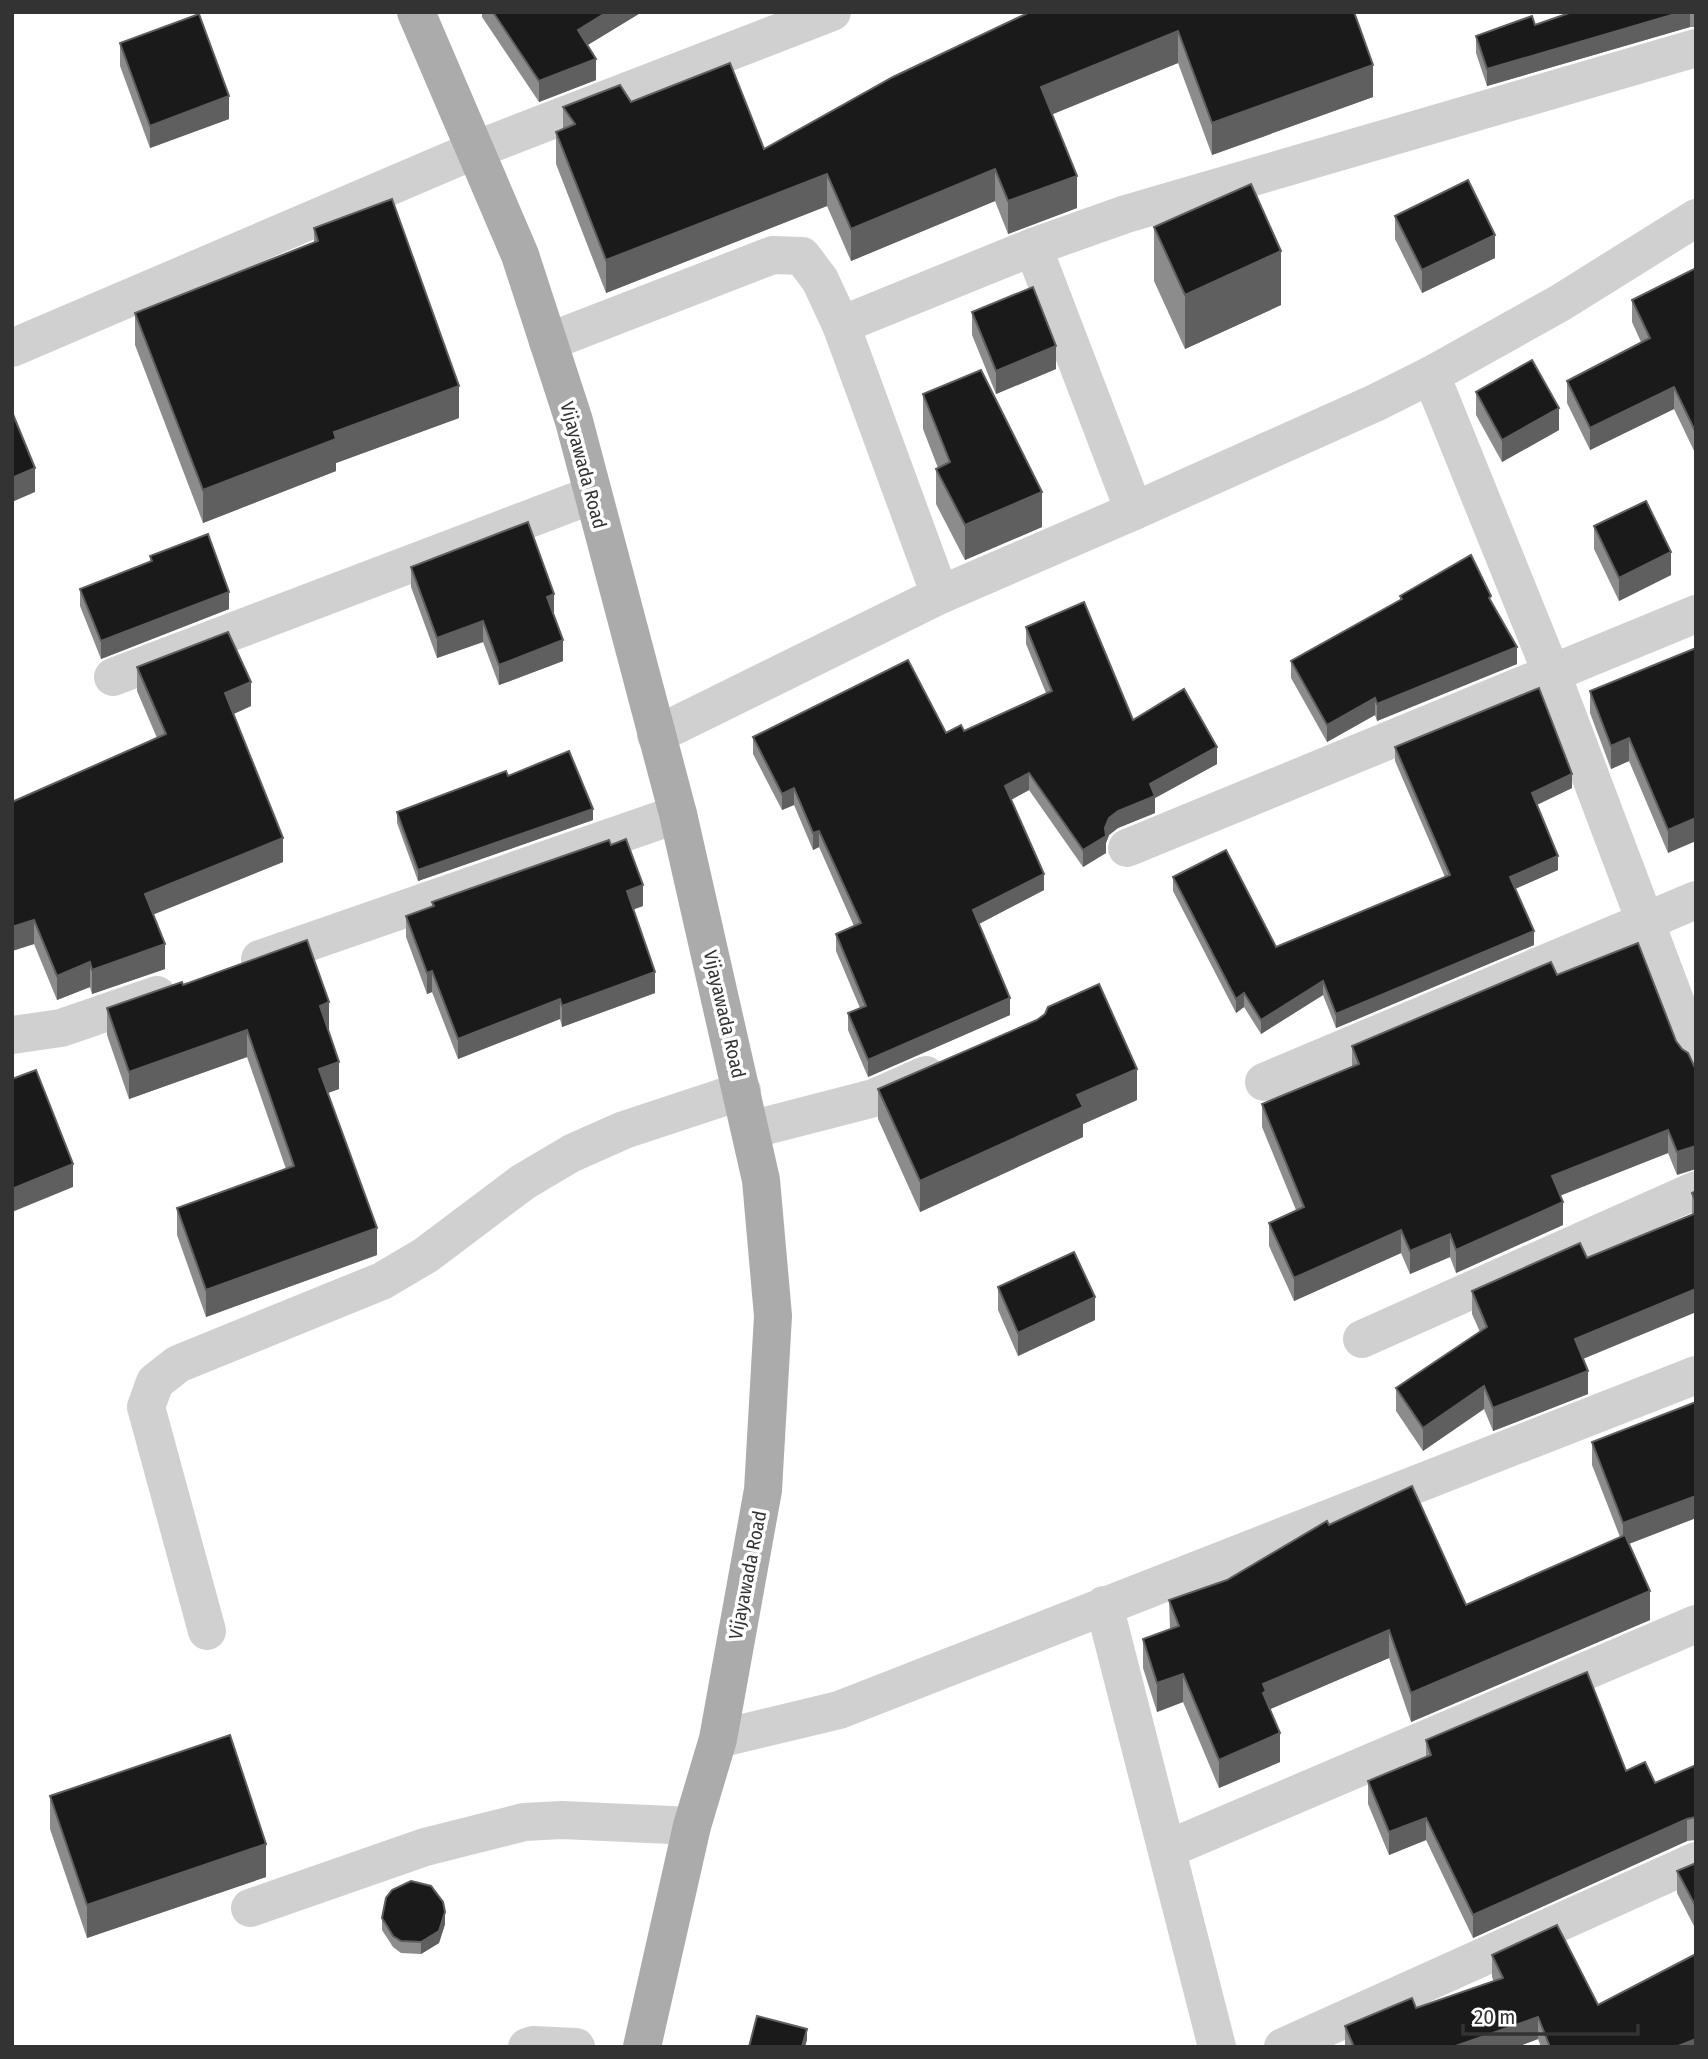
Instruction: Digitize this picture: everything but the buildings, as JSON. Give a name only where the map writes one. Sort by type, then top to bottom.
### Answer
[{"type":"main road","name":"Vijayawada Road","points":[[416,12],[520,255],[574,421],[677,814],[761,1180],[773,1316],[763,1490],[718,1739],[692,1826],[642,2047]]},
{"type":"street","points":[[12,348],[475,150],[832,12]]},
{"type":"street","points":[[841,325],[1033,247],[1126,214],[1696,48]]},
{"type":"street","points":[[656,735],[940,595],[1134,511],[1431,375],[1560,303],[1696,218]]},
{"type":"street","points":[[1033,247],[1134,511]]},
{"type":"street","points":[[548,342],[773,255],[802,256],[820,279],[841,325],[940,595]]},
{"type":"street","points":[[1431,375],[1550,672],[1696,1056]]},
{"type":"street","points":[[113,677],[592,495]]},
{"type":"street","points":[[1127,848],[1696,614]]},
{"type":"street","points":[[232,969],[677,814]]},
{"type":"street","points":[[1264,1082],[1696,900]]},
{"type":"street","points":[[12,1035],[61,1028],[192,983]]},
{"type":"street","points":[[750,1130],[874,1098],[957,1062]]},
{"type":"street","points":[[206,1630],[146,1407],[155,1381],[178,1364],[382,1282],[426,1255],[523,1182],[572,1153],[624,1130],[742,1091]]},
{"type":"street","points":[[1362,1339],[1696,1190]]},
{"type":"street","points":[[718,1739],[839,1710],[1696,1375]]},
{"type":"street","points":[[1104,1605],[1217,2047]]},
{"type":"street","points":[[1168,1849],[1696,1624]]},
{"type":"street","points":[[250,1908],[425,1847],[524,1822],[562,1820],[692,1826]]},
{"type":"street","points":[[1283,2047],[1696,1861]]},
{"type":"street","points":[[527,2047],[576,2047]]}]
